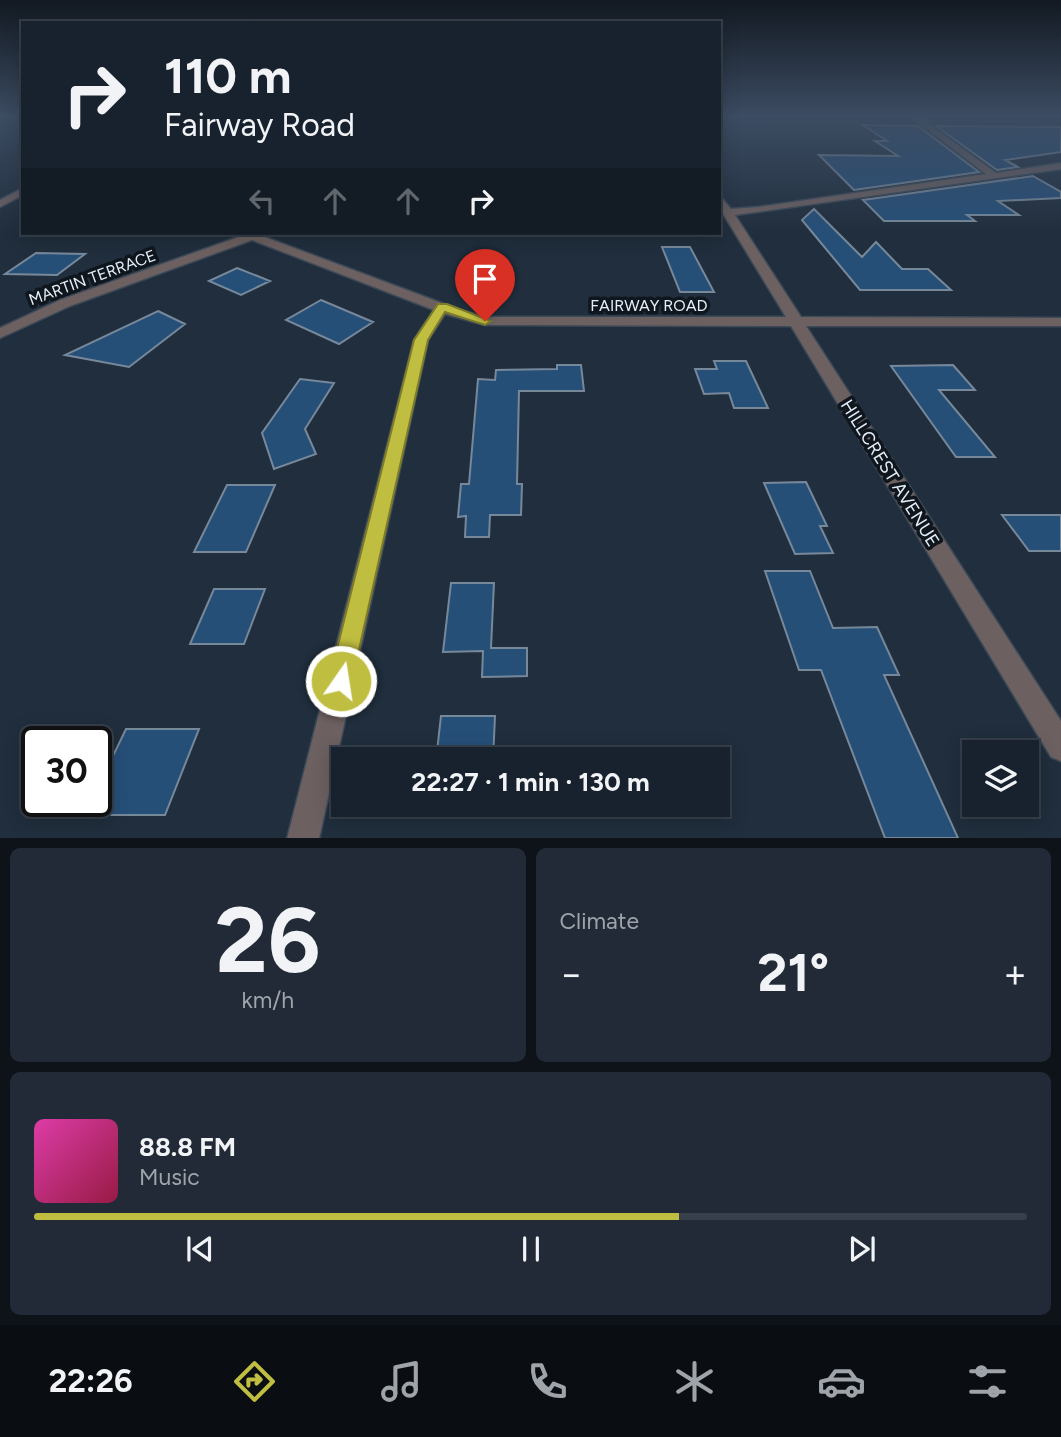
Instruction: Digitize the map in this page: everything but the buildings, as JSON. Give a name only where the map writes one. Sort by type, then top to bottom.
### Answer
[{"type":"street","points":[[966,155],[994,176]]},
{"type":"street","points":[[723,205],[758,210],[1061,166]]},
{"type":"street","points":[[0,204],[21,192]]},
{"type":"street","name":"HILLCREST AVENUE","points":[[723,205],[1061,747]]},
{"type":"street","name":"MARTIN TERRACE","points":[[0,334],[65,303],[253,235]]},
{"type":"street","name":"FAIRWAY ROAD","points":[[259,235],[471,319],[502,323],[1061,322]]},
{"type":"street","points":[[303,838],[421,340],[443,306]]},
{"type":"street","points":[[0,322],[16,325]]},
{"type":"route","points":[[341,681],[421,340],[426,328],[443,306],[471,319],[485,321]]}]
